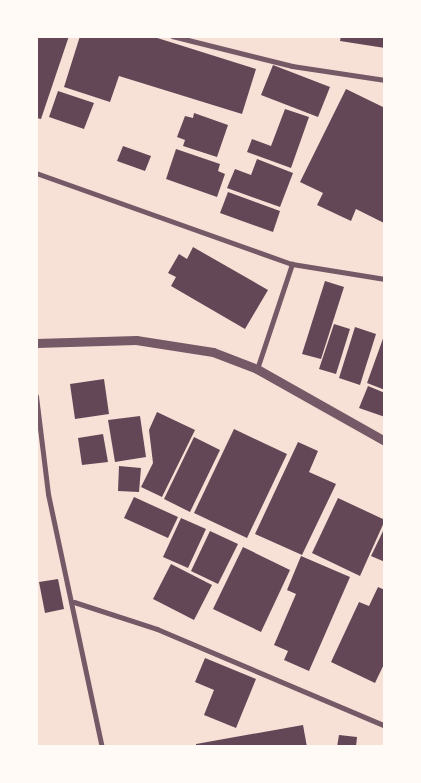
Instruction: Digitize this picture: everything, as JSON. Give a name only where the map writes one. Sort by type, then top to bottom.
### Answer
[{"type":"street","points":[[172,36],[292,66],[385,80]]},
{"type":"street","points":[[36,173],[292,264],[385,279]]},
{"type":"street","points":[[257,369],[292,264]]},
{"type":"street","points":[[36,343],[170,343],[213,352],[257,369],[385,441]]},
{"type":"street","points":[[36,396],[48,494],[74,602],[102,747]]},
{"type":"street","points":[[74,602],[156,630],[385,726]]},
{"type":"building","points":[[36,36],[69,36],[41,119],[36,118]]},
{"type":"building","points":[[80,36],[151,36],[256,69],[242,114],[119,76],[110,102],[64,87]]},
{"type":"building","points":[[341,36],[385,36],[385,48],[340,41]]},
{"type":"building","points":[[273,65],[330,87],[318,117],[261,95]]},
{"type":"building","points":[[346,89],[385,108],[384,223],[356,209],[351,221],[317,205],[323,193],[300,182]]},
{"type":"building","points":[[58,91],[94,103],[84,129],[49,117]]},
{"type":"building","points":[[285,109],[309,117],[291,168],[247,152],[252,139],[271,146]]},
{"type":"building","points":[[194,113],[228,125],[217,157],[183,146],[185,140],[177,137],[185,116],[193,118]]},
{"type":"building","points":[[123,146],[151,156],[145,171],[117,161]]},
{"type":"building","points":[[176,149],[220,164],[218,171],[225,174],[217,197],[166,179]]},
{"type":"building","points":[[257,159],[293,173],[280,207],[227,188],[235,169],[251,175]]},
{"type":"building","points":[[228,192],[280,211],[273,232],[220,213]]},
{"type":"building","points":[[193,247],[268,290],[245,329],[171,286],[176,277],[168,273],[179,254],[187,259]]},
{"type":"building","points":[[325,281],[344,287],[321,359],[302,354]]},
{"type":"building","points":[[334,324],[350,329],[336,374],[319,369]]},
{"type":"building","points":[[355,327],[376,334],[360,385],[339,378]]},
{"type":"building","points":[[385,333],[385,390],[367,383]]},
{"type":"building","points":[[104,379],[109,414],[75,419],[70,384]]},
{"type":"building","points":[[368,386],[385,393],[385,417],[359,408]]},
{"type":"building","points":[[157,412],[195,430],[162,497],[141,487],[153,463],[149,430]]},
{"type":"building","points":[[140,416],[146,457],[115,462],[108,420]]},
{"type":"building","points":[[234,429],[287,454],[247,538],[194,513]]},
{"type":"building","points":[[103,434],[108,462],[82,465],[78,438]]},
{"type":"building","points":[[194,437],[220,450],[190,512],[164,499]]},
{"type":"building","points":[[298,442],[318,451],[309,472],[336,484],[302,555],[255,534]]},
{"type":"building","points":[[119,466],[141,468],[139,492],[118,491]]},
{"type":"building","points":[[134,497],[178,517],[168,538],[124,518]]},
{"type":"building","points":[[338,498],[385,520],[360,576],[312,553]]},
{"type":"building","points":[[181,518],[206,529],[188,568],[163,557]]},
{"type":"building","points":[[385,527],[385,562],[371,556]]},
{"type":"building","points":[[210,531],[238,544],[218,584],[191,571]]},
{"type":"building","points":[[243,547],[290,570],[261,632],[213,609]]},
{"type":"building","points":[[301,556],[350,577],[309,671],[284,660],[288,651],[274,645],[296,594],[287,590]]},
{"type":"building","points":[[171,564],[212,585],[194,620],[153,599]]},
{"type":"building","points":[[58,579],[64,609],[45,613],[39,582]]},
{"type":"building","points":[[378,587],[385,590],[385,662],[375,683],[331,662],[359,602],[369,606]]},
{"type":"building","points":[[205,658],[256,679],[236,728],[204,715],[214,690],[195,682]]},
{"type":"building","points":[[303,725],[307,747],[196,747],[196,744]]},
{"type":"building","points":[[339,735],[357,737],[356,747],[337,747]]}]
